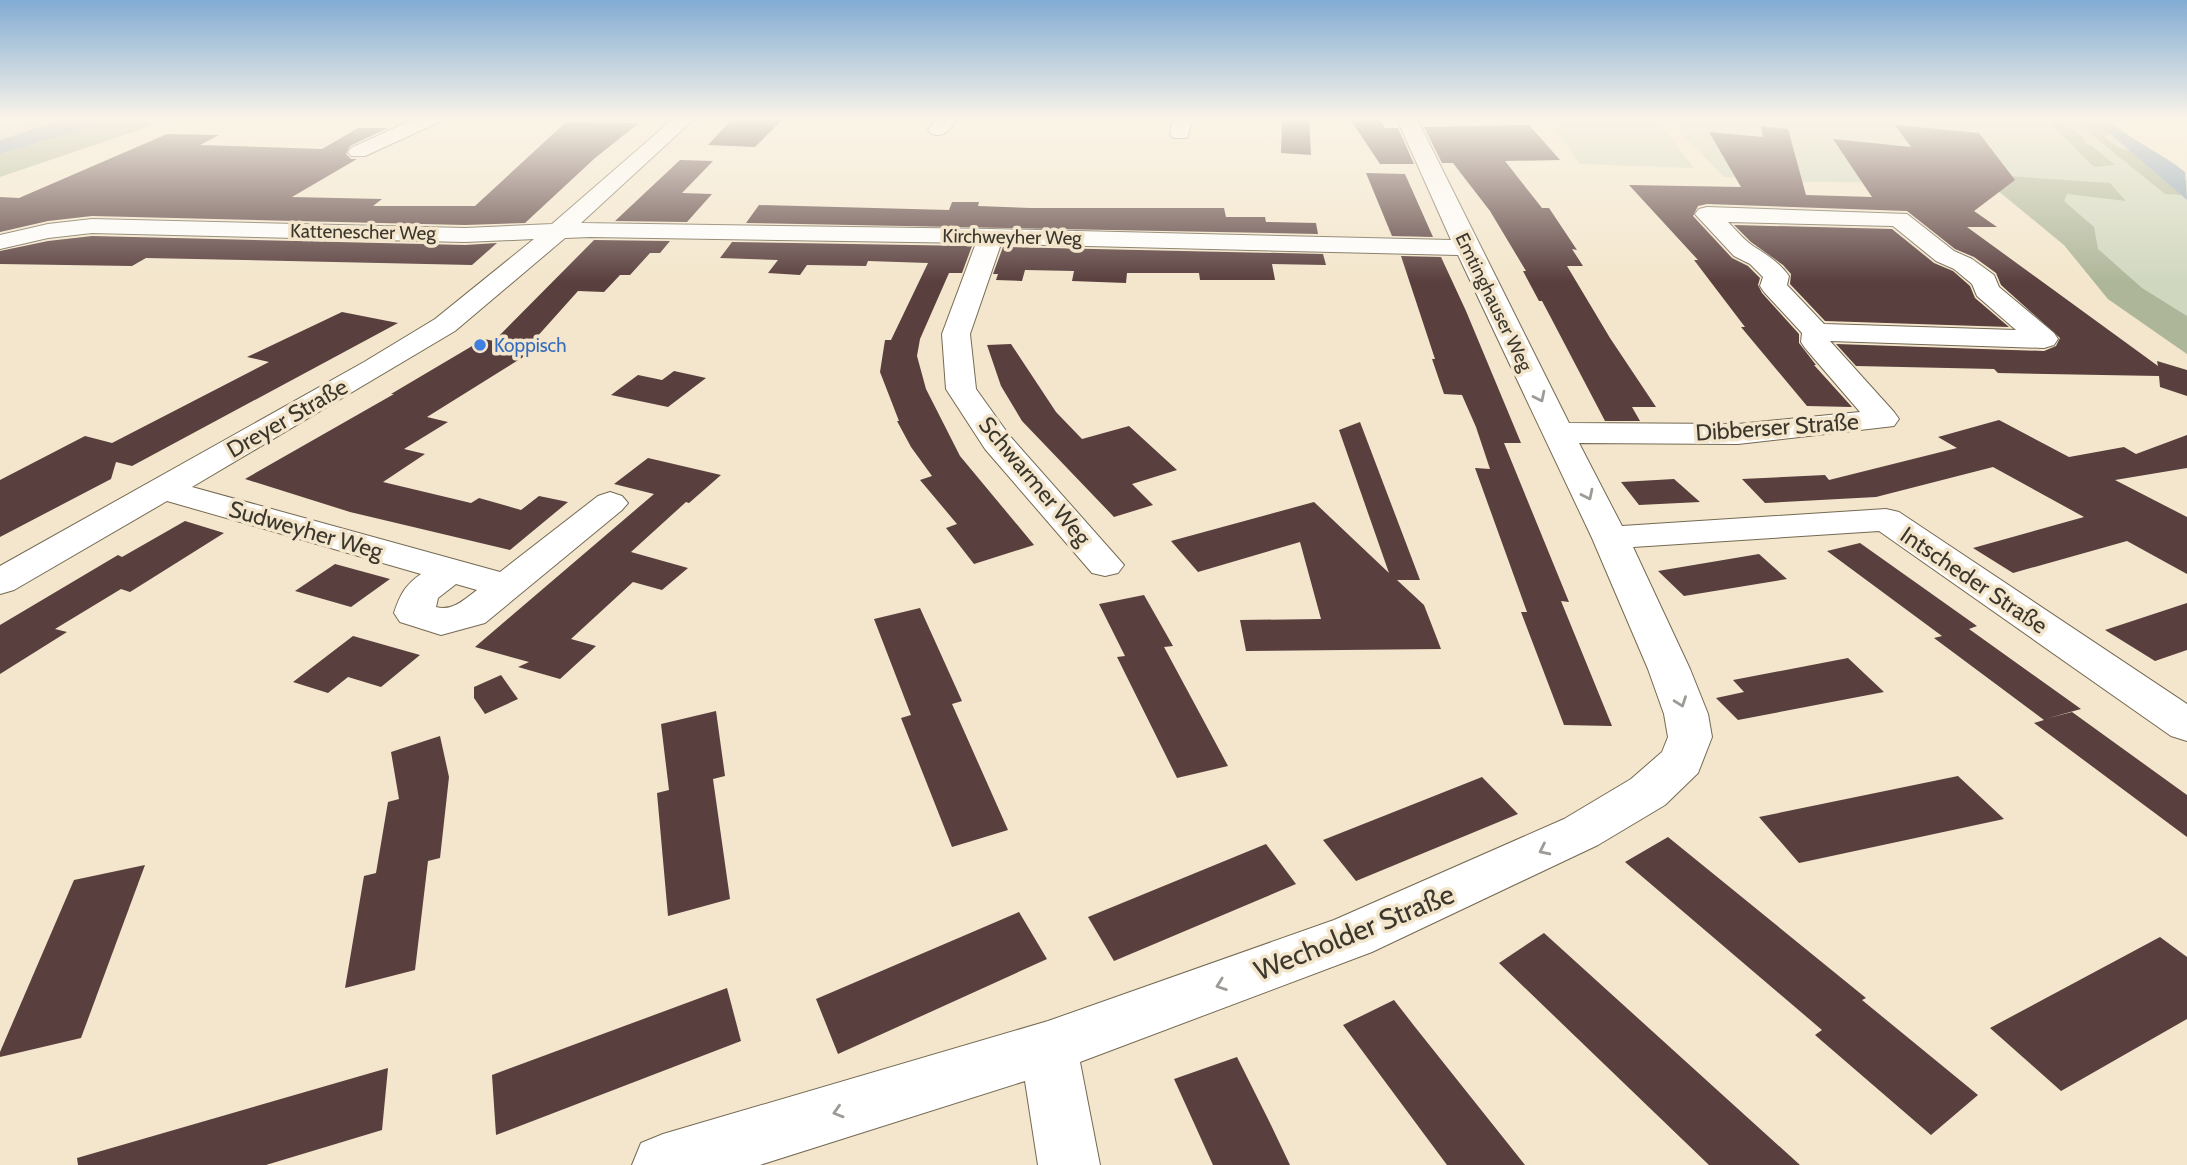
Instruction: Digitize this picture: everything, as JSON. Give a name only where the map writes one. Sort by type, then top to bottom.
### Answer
[{"type":"street","points":[[558,231],[623,173]]},
{"type":"street","name":"Emtinghauser Weg","points":[[1434,173],[1466,248],[1558,433]]},
{"type":"street","name":"Dibberser Straße","points":[[1558,433],[1738,434],[1883,419],[1815,342],[1816,332],[1773,286],[1776,276],[1759,259],[1743,251],[1707,214],[1899,219],[1945,256],[1963,264],[1985,281],[1986,290],[2044,339],[1816,332]]},
{"type":"street","name":"Kattenescher Weg","points":[[0,242],[48,231],[92,226],[465,234],[558,231]]},
{"type":"street","name":"Kirchweyher Weg","points":[[558,231],[990,236],[1466,248]]},
{"type":"street","name":"Dreyer Straße","points":[[0,582],[336,391],[441,327],[517,268],[558,231]]},
{"type":"street","name":"Schwarmer Weg","points":[[990,236],[956,334],[961,389],[997,442],[1105,565]]},
{"type":"street","name":"Wecholder Straße","points":[[663,1165],[1048,1048],[1353,936],[1515,864],[1621,811],[1648,792],[1682,761],[1690,737],[1686,714],[1669,669],[1610,538],[1558,433]]},
{"type":"street","name":"Sudweyher Weg","points":[[162,489],[507,586]]},
{"type":"street","points":[[450,570],[420,593],[414,613],[441,622],[471,614],[610,502]]},
{"type":"street","name":"Intscheder Straße","points":[[1610,538],[1886,520],[2187,725]]},
{"type":"street","points":[[1048,1048],[1069,1165]]},
{"type":"green space","points":[[1720,173],[2184,173],[2187,181],[2187,354],[2108,299],[2064,245],[1989,184],[1759,181],[1756,178],[1724,177]]},
{"type":"green space","points":[[1964,173],[2110,183],[2126,201],[2067,194],[2064,201],[2094,227],[2098,249],[2142,288],[2187,316],[2187,354],[2108,299],[2064,245],[1990,184]]},
{"type":"green space","points":[[2139,173],[2157,173],[2182,195],[2165,194]]},
{"type":"water","points":[[2156,173],[2185,173],[2187,200]]},
{"type":"building","points":[[76,173],[332,173],[292,197],[382,199],[373,206],[475,206],[510,173],[578,173],[525,223],[465,225],[92,216],[48,221],[0,232],[0,197],[19,198]]},
{"type":"building","points":[[666,173],[701,173],[682,193],[712,194],[687,222],[615,221]]},
{"type":"building","points":[[1366,173],[1405,174],[1433,237],[1392,236]]},
{"type":"building","points":[[1461,173],[1515,173],[1542,208],[1549,208],[1577,250],[1572,249],[1583,266],[1567,266],[1656,407],[1632,407],[1640,421],[1605,421],[1542,301],[1539,301],[1523,271],[1526,271],[1490,211]]},
{"type":"building","points":[[1733,173],[1800,173],[1806,195],[1872,197],[1856,173],[2010,173],[2015,180],[1974,211],[1997,227],[1967,227],[2158,366],[2157,361],[2187,370],[2187,396],[2160,387],[2159,376],[1998,373],[1994,369],[1856,366],[1836,344],[2044,351],[2056,346],[2060,338],[2001,285],[1996,273],[1974,257],[1955,249],[1907,211],[1707,204],[1698,206],[1693,216],[1732,258],[1748,266],[1760,278],[1758,285],[1762,293],[1799,334],[1799,343],[1814,365],[1852,407],[1807,406],[1741,327],[1745,327],[1694,260],[1698,260],[1629,185],[1741,187]]},
{"type":"building","points":[[952,202],[1032,208],[1224,208],[1226,217],[1265,217],[1266,222],[1316,223],[1318,234],[746,223],[759,205],[949,210]]},
{"type":"building","points":[[1734,225],[1892,229],[1934,263],[1953,271],[1970,286],[1975,298],[2009,327],[1825,321],[1790,284],[1791,274],[1783,265],[1751,242]]},
{"type":"building","points":[[92,236],[465,245],[497,243],[472,265],[146,258],[132,266],[0,264],[0,251],[48,241]]},
{"type":"building","points":[[594,240],[670,241],[660,253],[650,253],[630,275],[620,275],[604,292],[578,291],[535,339],[547,342],[427,417],[448,422],[404,449],[425,454],[383,482],[471,503],[479,498],[521,510],[539,496],[568,502],[510,550],[350,512],[245,479],[484,339],[494,341]]},
{"type":"building","points":[[732,242],[972,246],[962,273],[949,273],[920,339],[917,356],[926,389],[960,456],[1034,545],[974,564],[946,528],[957,524],[920,480],[932,476],[911,447],[897,421],[880,372],[885,340],[891,340],[928,263],[868,261],[866,266],[807,265],[800,275],[768,273],[778,260],[720,258]]},
{"type":"building","points":[[1003,247],[1323,254],[1326,265],[1272,264],[1275,280],[1200,280],[1199,273],[1127,273],[1126,283],[1072,281],[1074,271],[1025,270],[1022,281],[996,280],[998,274],[993,274]]},
{"type":"building","points":[[1401,256],[1441,257],[1466,311],[1521,443],[1504,443],[1569,602],[1561,601],[1612,726],[1564,725],[1521,612],[1527,612],[1475,468],[1490,469],[1476,427],[1462,395],[1444,394]]},
{"type":"building","points":[[342,312],[398,323],[132,466],[116,462],[111,479],[0,537],[0,480],[85,436],[112,443],[269,362],[247,357]]},
{"type":"building","points":[[1011,344],[1056,412],[1082,439],[1129,426],[1177,470],[1132,484],[1153,505],[1114,517],[1022,421],[1001,386],[987,345]]},
{"type":"building","points":[[674,371],[706,378],[668,407],[611,395],[638,375],[662,380]]},
{"type":"building","points":[[1999,420],[2069,457],[2124,447],[2136,454],[2187,435],[2187,468],[2115,480],[2187,517],[2187,574],[2127,541],[2013,573],[1973,548],[2084,517],[1993,467],[1876,497],[1765,503],[1742,479],[1825,475],[1829,480],[1957,448],[1938,437]]},
{"type":"building","points":[[1360,422],[1420,580],[1397,580],[1424,605],[1441,649],[1246,651],[1240,620],[1321,619],[1300,542],[1198,572],[1171,541],[1314,502],[1389,573],[1339,430]]},
{"type":"building","points":[[648,458],[721,475],[689,503],[686,502],[631,552],[688,568],[662,590],[633,582],[571,639],[596,646],[560,679],[518,667],[529,662],[475,647],[654,494],[614,484]]},
{"type":"building","points":[[1674,479],[1700,502],[1639,505],[1621,482]]},
{"type":"building","points":[[185,521],[224,533],[130,592],[121,589],[55,629],[67,632],[0,674],[0,625],[118,555],[122,557]]},
{"type":"building","points":[[1860,543],[1977,626],[1969,629],[2081,709],[2045,719],[2072,712],[2187,795],[2187,837],[2034,723],[2044,720],[1934,638],[1942,636],[1827,551]]},
{"type":"building","points":[[1759,554],[1787,579],[1684,596],[1658,571]]},
{"type":"building","points":[[335,564],[390,579],[351,607],[295,591]]},
{"type":"building","points":[[1144,595],[1173,646],[1164,647],[1228,766],[1177,778],[1117,657],[1125,656],[1099,604]]},
{"type":"building","points":[[2187,603],[2187,650],[2155,661],[2105,630]]},
{"type":"building","points":[[920,608],[962,701],[952,704],[1008,830],[952,847],[901,718],[911,715],[874,619]]},
{"type":"building","points":[[353,636],[420,655],[381,687],[348,677],[328,693],[293,682]]},
{"type":"building","points":[[1848,658],[1884,692],[1738,720],[1716,698],[1744,692],[1733,680]]},
{"type":"building","points":[[501,675],[518,699],[485,714],[474,698],[474,687]]},
{"type":"building","points":[[716,711],[725,776],[713,779],[730,899],[668,916],[657,793],[669,790],[661,724]]},
{"type":"building","points":[[440,736],[449,777],[440,858],[428,861],[415,970],[345,988],[364,876],[376,873],[388,802],[399,799],[391,752]]},
{"type":"building","points":[[1958,776],[2004,819],[1799,863],[1759,817]]},
{"type":"building","points":[[1482,777],[1518,814],[1356,881],[1323,840]]},
{"type":"building","points":[[1668,837],[1866,998],[1862,1000],[1978,1095],[1931,1135],[1815,1035],[1822,1030],[1625,862]]},
{"type":"building","points":[[1266,844],[1296,884],[1114,961],[1088,917]]},
{"type":"building","points":[[145,865],[81,1038],[0,1057],[74,880]]},
{"type":"building","points":[[1019,912],[1047,959],[838,1054],[816,999]]},
{"type":"building","points":[[1544,933],[1800,1165],[1709,1165],[1499,963]]},
{"type":"building","points":[[2160,937],[2187,957],[2187,1019],[2061,1091],[1990,1028]]},
{"type":"building","points":[[727,988],[741,1041],[496,1135],[492,1075]]},
{"type":"building","points":[[1394,1000],[1525,1165],[1447,1165],[1343,1025]]},
{"type":"building","points":[[1237,1057],[1290,1165],[1213,1165],[1174,1079]]},
{"type":"building","points":[[388,1068],[382,1130],[266,1165],[78,1165],[77,1158]]},
{"type":"place","name":"Koppisch","points":[[480,345]]}]
